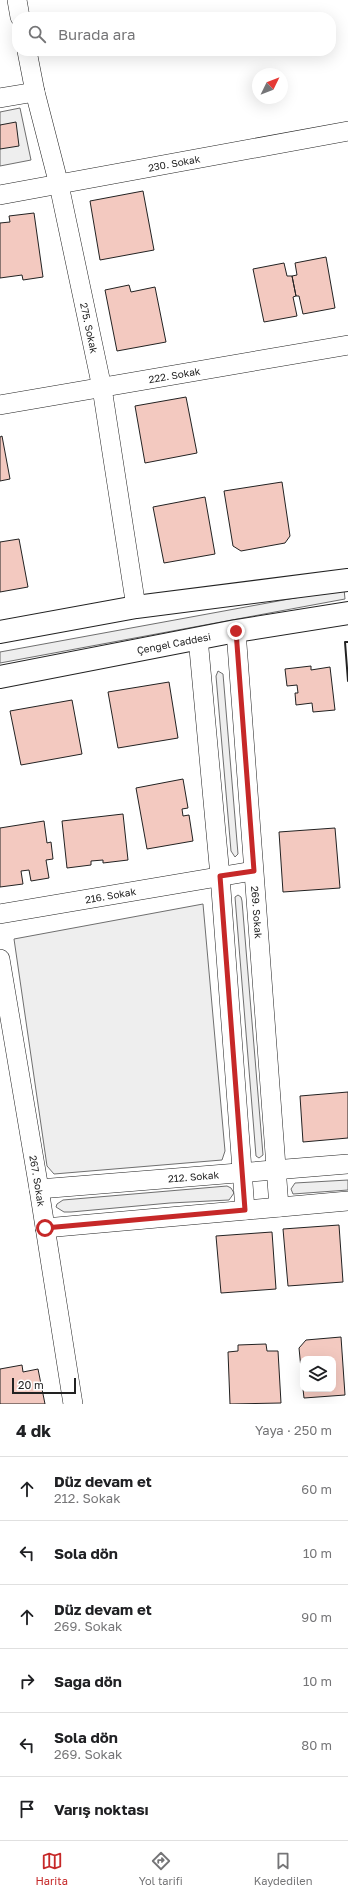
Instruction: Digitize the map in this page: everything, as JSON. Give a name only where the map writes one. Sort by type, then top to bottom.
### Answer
[{"type":"main road","points":[[0,632],[136,607],[348,580]]},
{"type":"main road","name":"Çengel Caddesi","points":[[0,677],[236,631],[348,613]]},
{"type":"street","points":[[17,0],[19,12]]},
{"type":"street","name":"275. Sokak","points":[[28,56],[59,185],[102,388],[136,607]]},
{"type":"street","points":[[0,98],[36,92]]},
{"type":"street","name":"230. Sokak","points":[[0,195],[348,131]]},
{"type":"street","name":"222. Sokak","points":[[0,405],[348,345]]},
{"type":"street","name":"269. Sokak","points":[[236,631],[280,1207]]},
{"type":"street","points":[[198,638],[220,876],[245,1210]]},
{"type":"street","name":"216. Sokak","points":[[0,914],[254,871]]},
{"type":"street","name":"267. Sokak","points":[[0,959],[40,1189],[73,1404]]},
{"type":"street","name":"212. Sokak","points":[[40,1189],[348,1164]]},
{"type":"street","points":[[45,1228],[348,1201]]},
{"type":"shaded area","points":[[20,108],[31,160],[0,166],[0,112]]},
{"type":"shaded area","points":[[344,589],[345,599],[0,663],[0,652]]},
{"type":"shaded area","points":[[218,671],[223,674],[238,854],[235,857],[231,851],[216,676]]},
{"type":"shaded area","points":[[238,895],[241,897],[242,901],[263,1155],[259,1158],[256,1156],[235,897]]},
{"type":"shaded area","points":[[203,904],[225,1151],[222,1160],[54,1174],[47,1166],[14,939]]},
{"type":"shaded area","points":[[348,1180],[348,1190],[293,1194],[291,1189],[295,1183]]},
{"type":"shaded area","points":[[227,1186],[231,1188],[234,1193],[229,1200],[170,1203],[71,1212],[64,1212],[56,1207],[57,1204],[63,1200]]},
{"type":"building","points":[[16,122],[19,146],[0,149],[0,125]]},
{"type":"building","points":[[143,191],[154,250],[100,260],[90,201]]},
{"type":"building","points":[[34,213],[43,277],[23,280],[22,275],[0,278],[0,223],[10,222],[9,216]]},
{"type":"building","points":[[326,257],[335,308],[303,314],[299,296],[296,296],[292,276],[297,275],[295,263]]},
{"type":"building","points":[[284,263],[287,276],[292,276],[296,296],[293,297],[297,316],[264,322],[253,269]]},
{"type":"building","points":[[129,285],[131,292],[155,287],[166,342],[117,351],[105,290]]},
{"type":"building","points":[[186,397],[197,453],[145,463],[135,406]]},
{"type":"building","points":[[2,436],[10,479],[0,481],[0,437]]},
{"type":"building","points":[[282,482],[290,536],[285,543],[241,551],[233,546],[224,491]]},
{"type":"building","points":[[205,497],[215,554],[164,563],[153,507]]},
{"type":"building","points":[[19,539],[28,587],[0,592],[0,542]]},
{"type":"building","points":[[311,666],[311,670],[330,667],[335,710],[313,712],[312,703],[296,705],[295,693],[298,693],[297,685],[287,686],[285,669]]},
{"type":"building","points":[[169,682],[178,738],[118,748],[108,692]]},
{"type":"building","points":[[72,700],[82,754],[21,765],[10,711]]},
{"type":"building","points":[[183,779],[188,808],[182,809],[183,816],[189,815],[193,841],[147,849],[136,788]]},
{"type":"building","points":[[123,814],[128,860],[103,863],[103,860],[91,861],[91,865],[67,868],[62,821]]},
{"type":"building","points":[[44,821],[47,843],[51,842],[53,859],[46,860],[49,878],[31,881],[29,870],[21,871],[23,884],[0,887],[0,828]]},
{"type":"building","points":[[335,828],[340,888],[283,892],[279,832]]},
{"type":"building","points":[[348,1092],[348,1138],[303,1142],[300,1096]]},
{"type":"building","points":[[339,1225],[343,1282],[288,1286],[283,1229]]},
{"type":"building","points":[[272,1232],[276,1289],[221,1293],[216,1236]]},
{"type":"building","points":[[341,1337],[345,1395],[304,1398],[303,1392],[336,1392],[336,1356],[300,1356],[300,1358],[299,1348],[306,1340]]},
{"type":"building","points":[[266,1344],[267,1351],[278,1351],[281,1403],[230,1404],[228,1352],[238,1351],[238,1345]]},
{"type":"building","points":[[22,1365],[23,1372],[38,1369],[45,1404],[0,1404],[0,1369]]},
{"type":"wall","points":[[348,642],[345,642],[348,681]]},
{"type":"route","points":[[45,1228],[245,1210],[220,876],[254,871],[236,631]]}]
